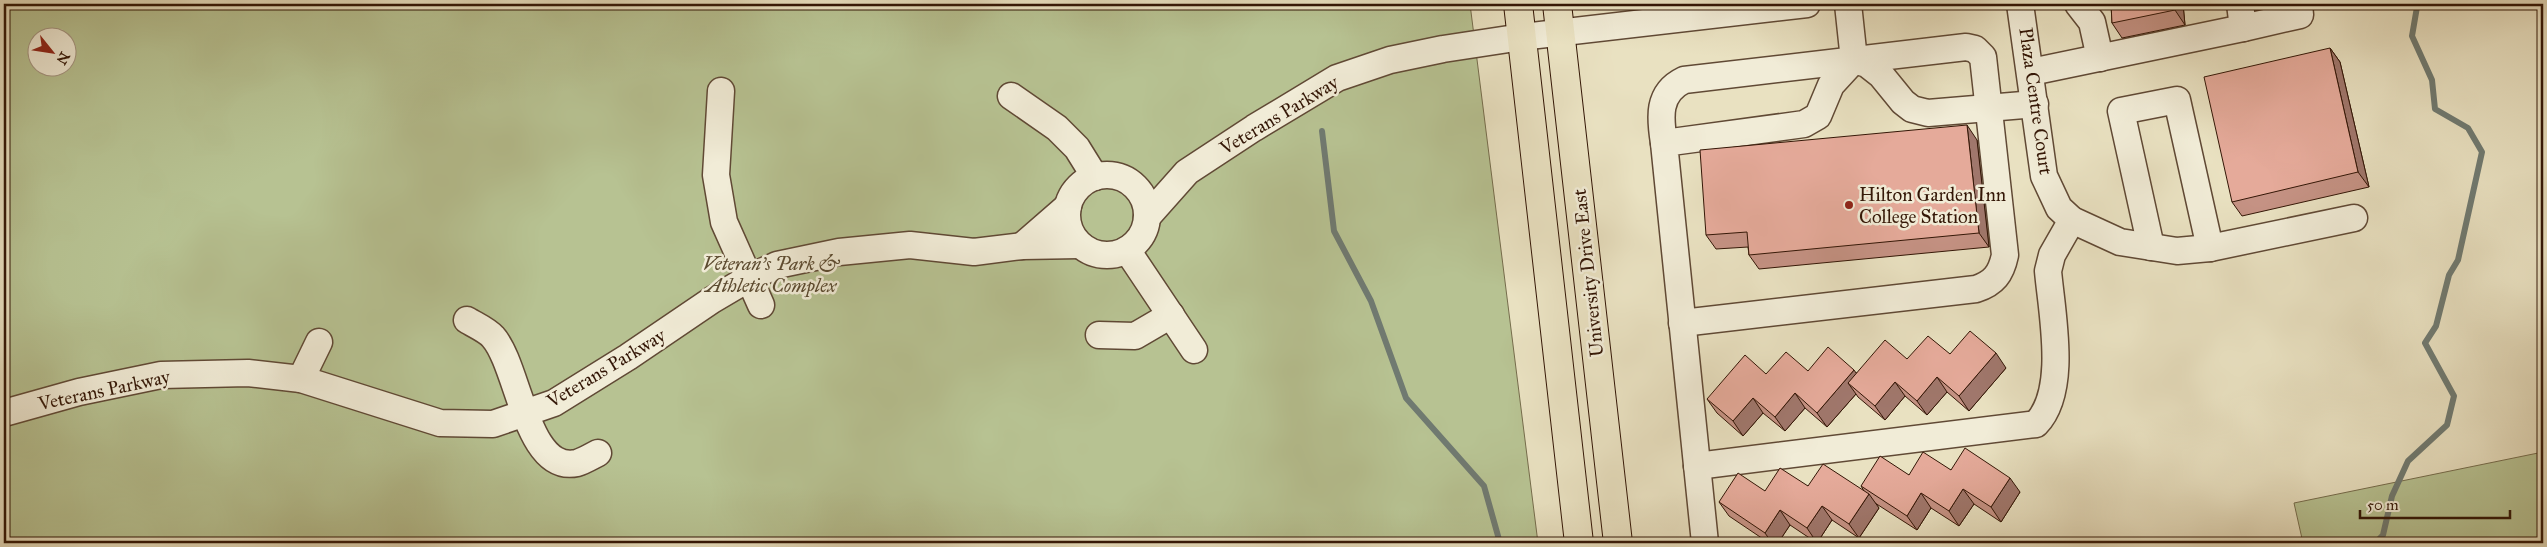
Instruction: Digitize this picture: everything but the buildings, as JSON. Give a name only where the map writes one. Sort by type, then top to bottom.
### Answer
[{"type":"main road","name":"University Drive East","points":[[1518,4],[1579,543]]},
{"type":"main road","name":"University Drive East","points":[[1557,4],[1618,543]]},
{"type":"street","points":[[1560,32],[1807,4]]},
{"type":"street","points":[[1664,143],[1804,124],[1818,116],[1831,85],[1854,60],[1848,4]]},
{"type":"street","name":"Plaza Centre Court","points":[[2020,4],[2044,176],[2058,208],[2072,220]]},
{"type":"street","points":[[2031,72],[2100,58],[2241,16],[2300,15],[2299,4]]},
{"type":"street","points":[[2089,10],[2100,58]]},
{"type":"street","name":"Veterans Parkway","points":[[1147,217],[1187,172],[1254,128],[1337,78],[1390,60],[1443,49],[1560,32]]},
{"type":"street","points":[[1682,323],[1976,289],[1988,285],[1998,276],[2005,255],[1982,57],[1976,49],[1966,47],[1684,80],[1673,85],[1662,107],[1660,120],[1664,143],[1682,323],[1705,543]]},
{"type":"street","points":[[1854,60],[1866,64],[1881,75],[1903,102],[1912,109],[1928,113],[2035,104]]},
{"type":"street","points":[[721,91],[716,175],[724,222],[751,277],[761,305]]},
{"type":"street","points":[[1011,96],[1056,128],[1077,148],[1095,177]]},
{"type":"street","points":[[2151,247],[2121,112],[2177,100],[2210,248]]},
{"type":"street","name":"Veterans Parkway","points":[[1131,183],[1187,172]]},
{"type":"street","points":[[1022,246],[1068,206],[1078,188],[1095,177],[1107,175],[1120,177],[1131,183],[1143,198],[1147,217],[1144,230],[1138,241],[1127,250],[1115,255],[1102,256],[1090,252],[1079,245],[1069,227],[1068,206]]},
{"type":"street","points":[[1697,466],[2036,424],[2045,414],[2052,397],[2056,374],[2048,271],[2052,255],[2072,220],[2120,242],[2177,251],[2210,248],[2354,218]]},
{"type":"street","name":"Veterans Parkway","points":[[4,413],[79,392],[161,375],[248,373],[301,379],[440,423],[493,424],[554,403],[751,277],[778,265],[839,252],[910,245],[974,252],[1022,246],[1079,245]]},
{"type":"street","points":[[1127,250],[1194,350]]},
{"type":"street","points":[[1100,335],[1135,336],[1171,315]]},
{"type":"street","points":[[467,320],[493,337],[510,367],[524,414],[544,452],[559,462],[577,463],[598,453]]},
{"type":"street","points":[[301,379],[319,342]]},
{"type":"green space","name":"Veteran's Park & Athletic Complex","points":[[4,4],[1470,4],[1538,543],[4,543]]},
{"type":"green space","points":[[2543,452],[2543,543],[2303,543],[2294,503]]},
{"type":"waterway","points":[[2375,543],[2383,535],[2392,496],[2408,461],[2447,425],[2454,396],[2425,343],[2436,326],[2449,275],[2458,260],[2482,152],[2468,128],[2435,109],[2432,80],[2412,36],[2417,7],[2420,4]]},
{"type":"waterway","points":[[1322,131],[1334,231],[1371,301],[1406,398],[1484,486],[1500,543]]},
{"type":"place","name":"Hilton Garden Inn College Station","points":[[1849,205]]}]
